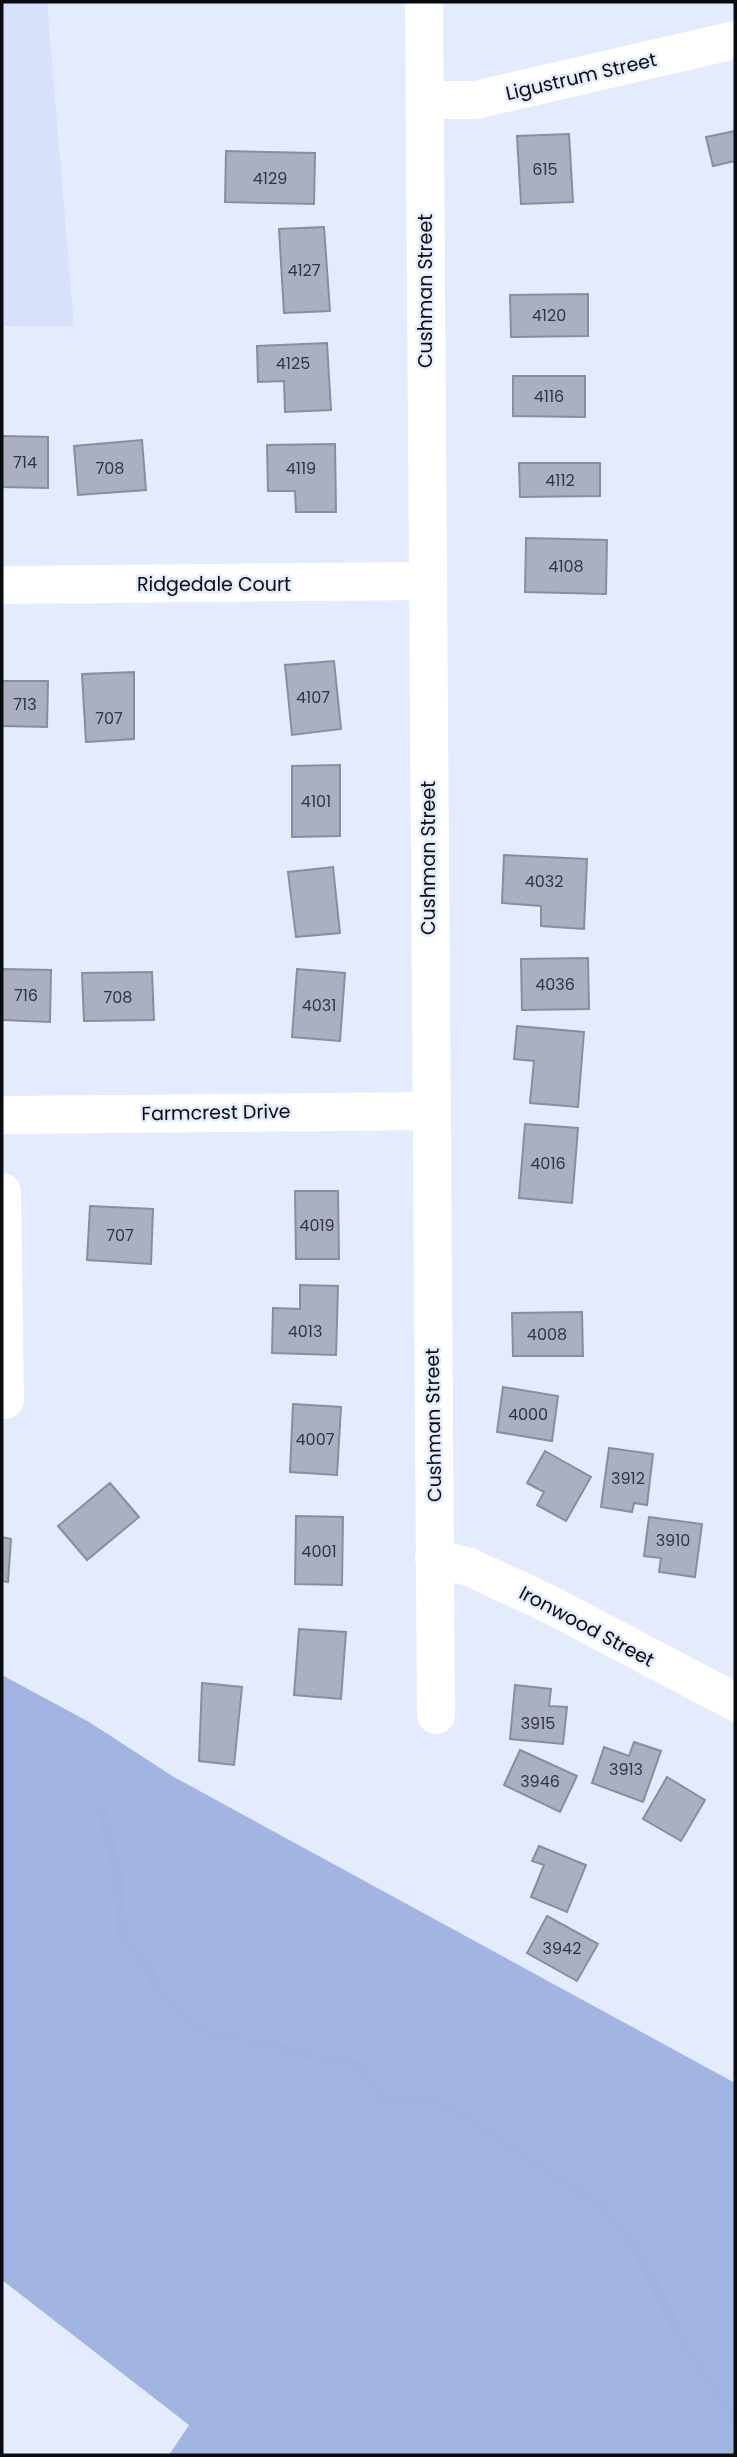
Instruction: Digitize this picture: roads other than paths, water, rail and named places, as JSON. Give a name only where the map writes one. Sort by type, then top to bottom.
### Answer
[{"type":"street","name":"Cushman Street","points":[[424,2],[436,1714]]},
{"type":"street","name":"Ligustrum Street","points":[[425,100],[475,100],[735,40]]},
{"type":"street","name":"Ridgedale Court","points":[[2,585],[426,580]]},
{"type":"street","name":"Farmcrest Drive","points":[[2,1115],[430,1111]]},
{"type":"street","points":[[2,1192],[5,1400]]},
{"type":"street","name":"Ironwood Street","points":[[434,1558],[469,1567],[545,1602],[735,1702]]},
{"type":"waterway","points":[[102,1810],[118,1877],[122,1935],[149,1970],[169,2005],[205,2031],[359,2066],[382,2098],[439,2101],[602,2206],[633,2245],[688,2349],[735,2421]]}]
